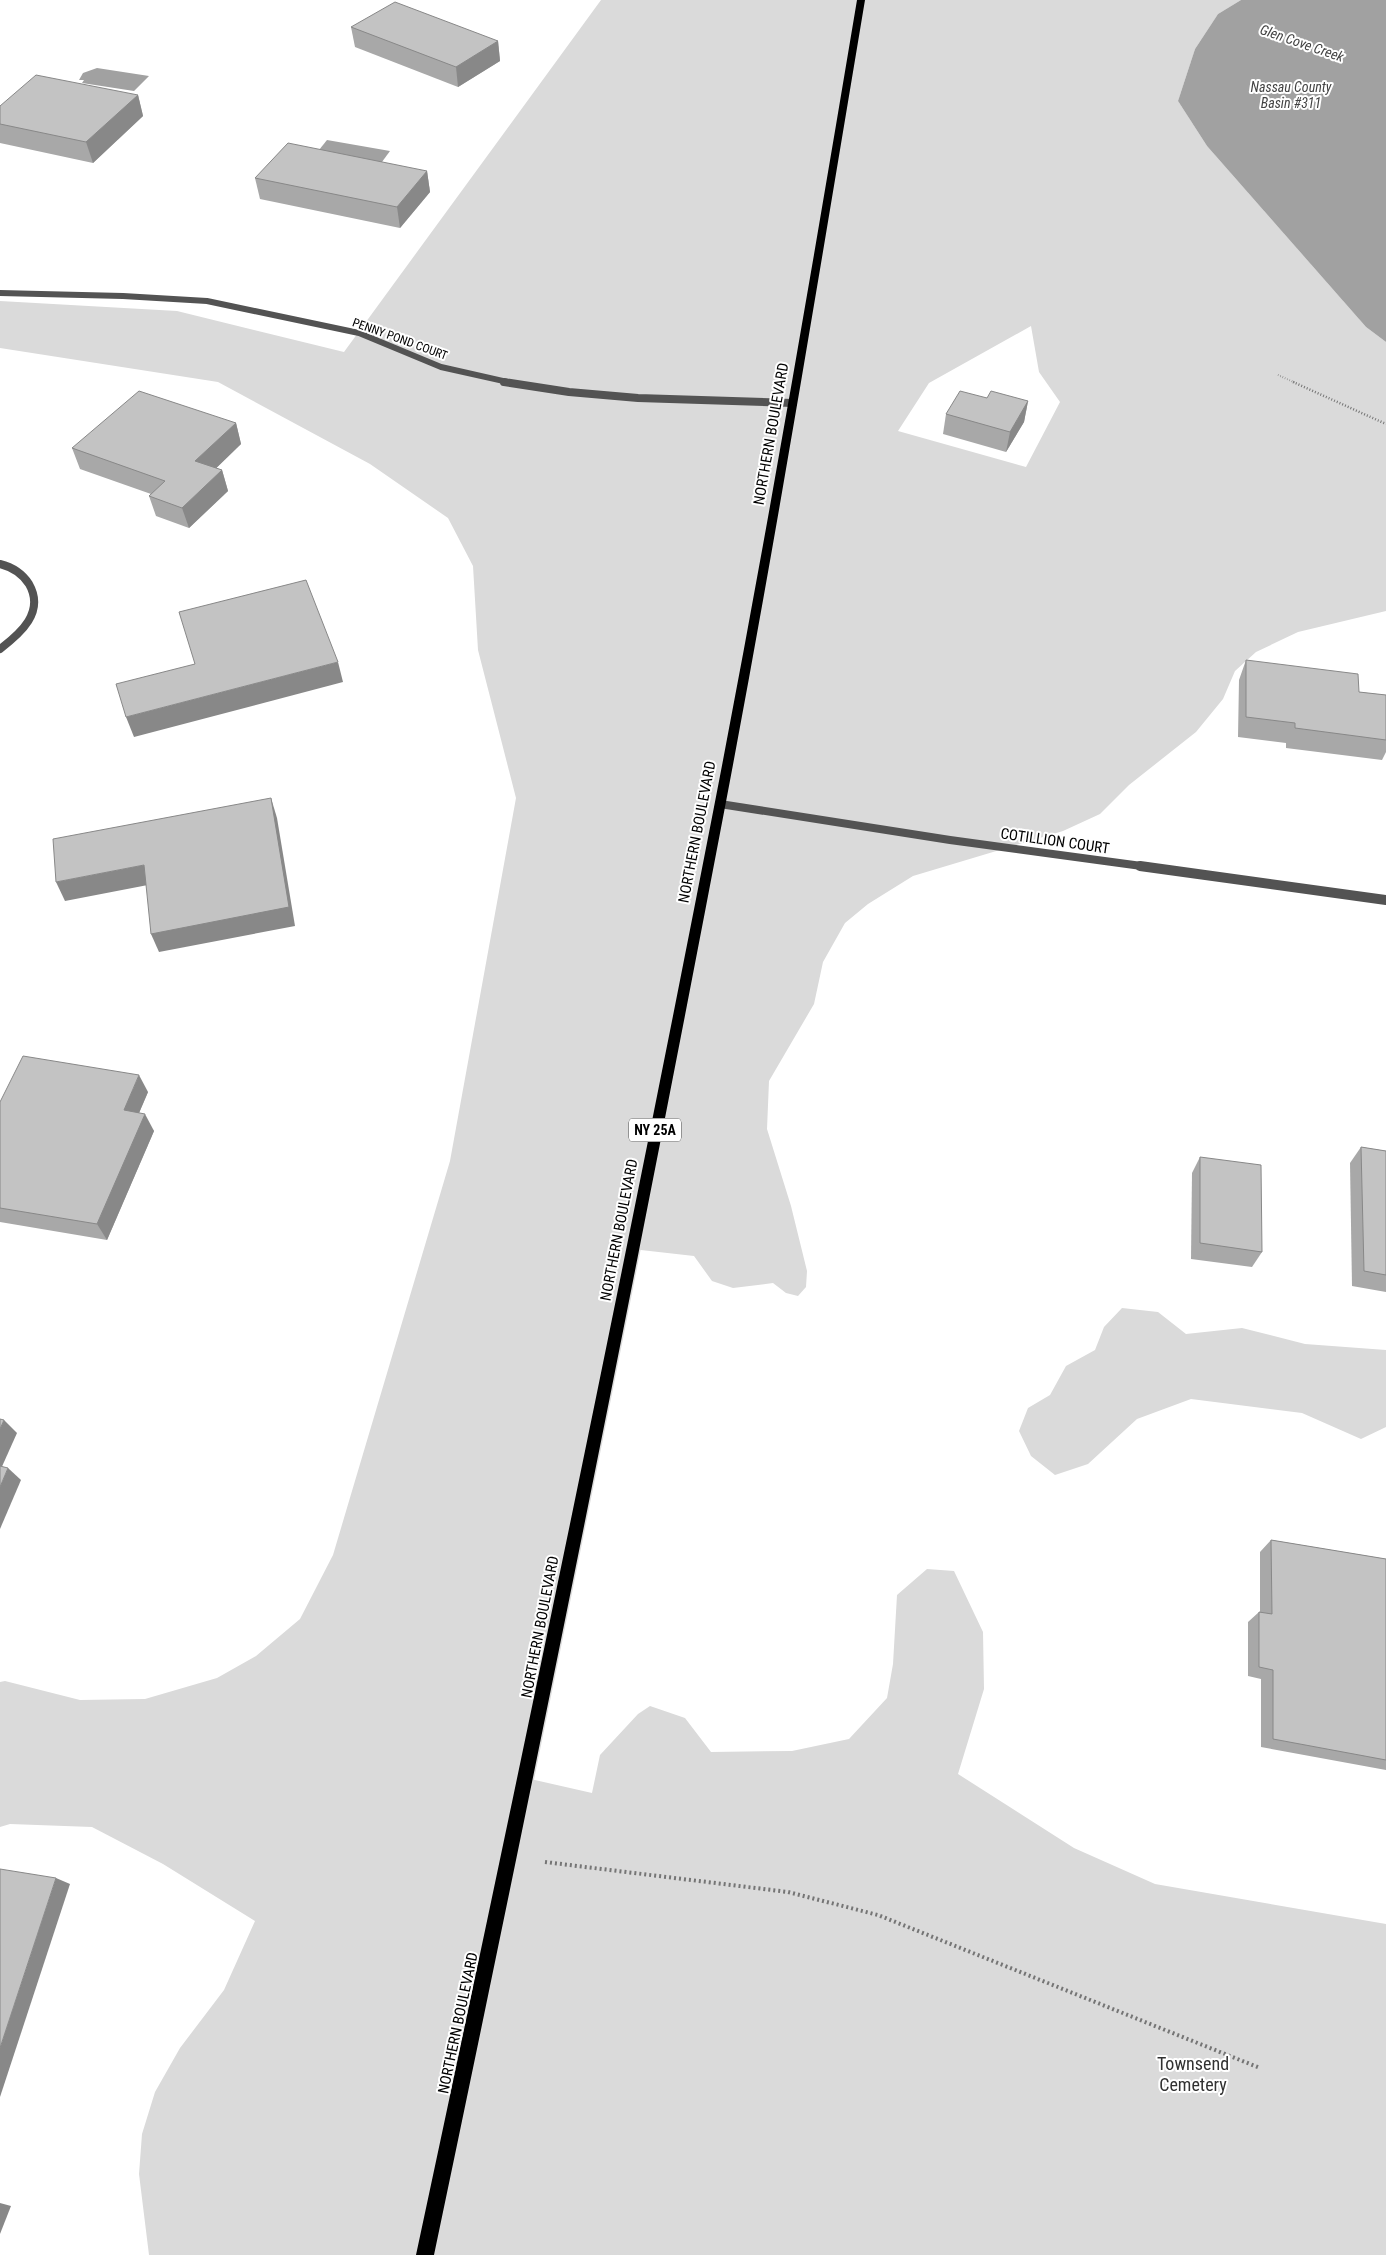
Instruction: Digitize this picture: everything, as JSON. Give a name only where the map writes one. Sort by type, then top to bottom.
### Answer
[{"type":"main road","name":"NORTHERN BOULEVARD","points":[[425,2255],[509,1857],[720,804],[793,403],[861,0]]},
{"type":"street","name":"PENNY POND COURT","points":[[0,293],[122,296],[207,301],[359,333],[441,367],[504,382],[569,392],[638,398],[793,403]]},
{"type":"street","points":[[0,564],[23,575],[33,589],[36,604],[30,621],[17,637],[0,649]]},
{"type":"street","name":"COTILLION COURT","points":[[720,804],[950,840],[1386,900]]},
{"type":"path","points":[[1278,375],[1386,424]]},
{"type":"path","points":[[509,1857],[788,1892],[878,1915],[1260,2068]]},
{"type":"green space","name":"Townsend Cemetery","points":[[601,0],[1241,0],[1218,14],[1195,49],[1178,101],[1207,146],[1366,327],[1386,342],[1386,611],[1298,632],[1256,652],[1235,671],[1223,699],[1196,732],[1129,785],[1100,814],[1063,831],[913,876],[868,904],[845,923],[823,962],[814,1004],[769,1081],[767,1129],[791,1206],[807,1271],[806,1287],[798,1296],[786,1293],[773,1283],[733,1288],[712,1281],[694,1256],[632,1249],[526,1778],[592,1793],[600,1755],[638,1714],[650,1706],[685,1718],[711,1752],[792,1751],[849,1739],[887,1698],[893,1664],[897,1595],[927,1569],[954,1571],[983,1632],[984,1689],[958,1774],[1074,1848],[1155,1884],[1386,1924],[1386,2255],[149,2255],[139,2174],[142,2134],[155,2092],[180,2048],[224,1990],[255,1921],[163,1864],[92,1827],[10,1824],[0,1827],[0,1682],[5,1681],[80,1700],[145,1699],[217,1678],[256,1656],[300,1619],[333,1555],[450,1161],[516,798],[478,650],[473,566],[448,518],[370,464],[218,382],[0,348],[0,301],[177,311],[344,352]],"holes":[[[1031,326],[1039,372],[1060,402],[1026,467],[898,431],[929,383]]]},
{"type":"green space","points":[[1122,1308],[1158,1312],[1186,1334],[1242,1328],[1305,1344],[1386,1350],[1386,1427],[1361,1439],[1302,1413],[1191,1399],[1137,1419],[1088,1464],[1055,1475],[1031,1456],[1019,1431],[1028,1408],[1050,1395],[1066,1366],[1095,1350],[1104,1327]]},
{"type":"water","name":"Nassau County Basin #311","points":[[1241,0],[1386,0],[1386,342],[1366,327],[1207,146],[1178,101],[1195,49],[1218,14]]},
{"type":"water","points":[[97,68],[149,76],[134,91],[82,83],[84,80],[79,80],[83,73]]},
{"type":"water","points":[[327,140],[390,151],[379,166],[315,155]]},
{"type":"building","points":[[395,2],[498,41],[456,67],[351,27]]},
{"type":"building","points":[[36,75],[138,95],[86,142],[0,124],[0,106]]},
{"type":"building","points":[[288,143],[427,171],[397,207],[255,178]]},
{"type":"building","points":[[139,391],[236,423],[195,461],[222,470],[182,508],[149,496],[165,481],[72,448]]},
{"type":"building","points":[[960,391],[987,398],[991,391],[1028,401],[1010,432],[946,414]]},
{"type":"building","points":[[306,580],[338,662],[126,717],[116,684],[195,664],[179,612]]},
{"type":"building","points":[[1246,660],[1358,674],[1359,692],[1386,695],[1386,740],[1295,728],[1295,723],[1246,717]]},
{"type":"building","points":[[271,798],[289,907],[151,934],[144,865],[56,882],[53,839]]},
{"type":"building","points":[[23,1056],[139,1075],[124,1110],[145,1114],[97,1224],[0,1208],[0,1102]]},
{"type":"building","points":[[1361,1147],[1386,1151],[1386,1275],[1364,1271]]},
{"type":"building","points":[[1200,1157],[1261,1165],[1262,1252],[1200,1243]]},
{"type":"building","points":[[0,1419],[4,1420],[0,1429]]},
{"type":"building","points":[[0,1466],[8,1468],[0,1487]]},
{"type":"building","points":[[1271,1540],[1386,1559],[1386,1760],[1273,1739],[1273,1670],[1259,1667],[1259,1612],[1272,1614]]},
{"type":"building","points":[[0,1869],[56,1878],[0,2048]]},
{"type":"water label","name":"Glen Cove Creek","points":[[1302,43]]}]
